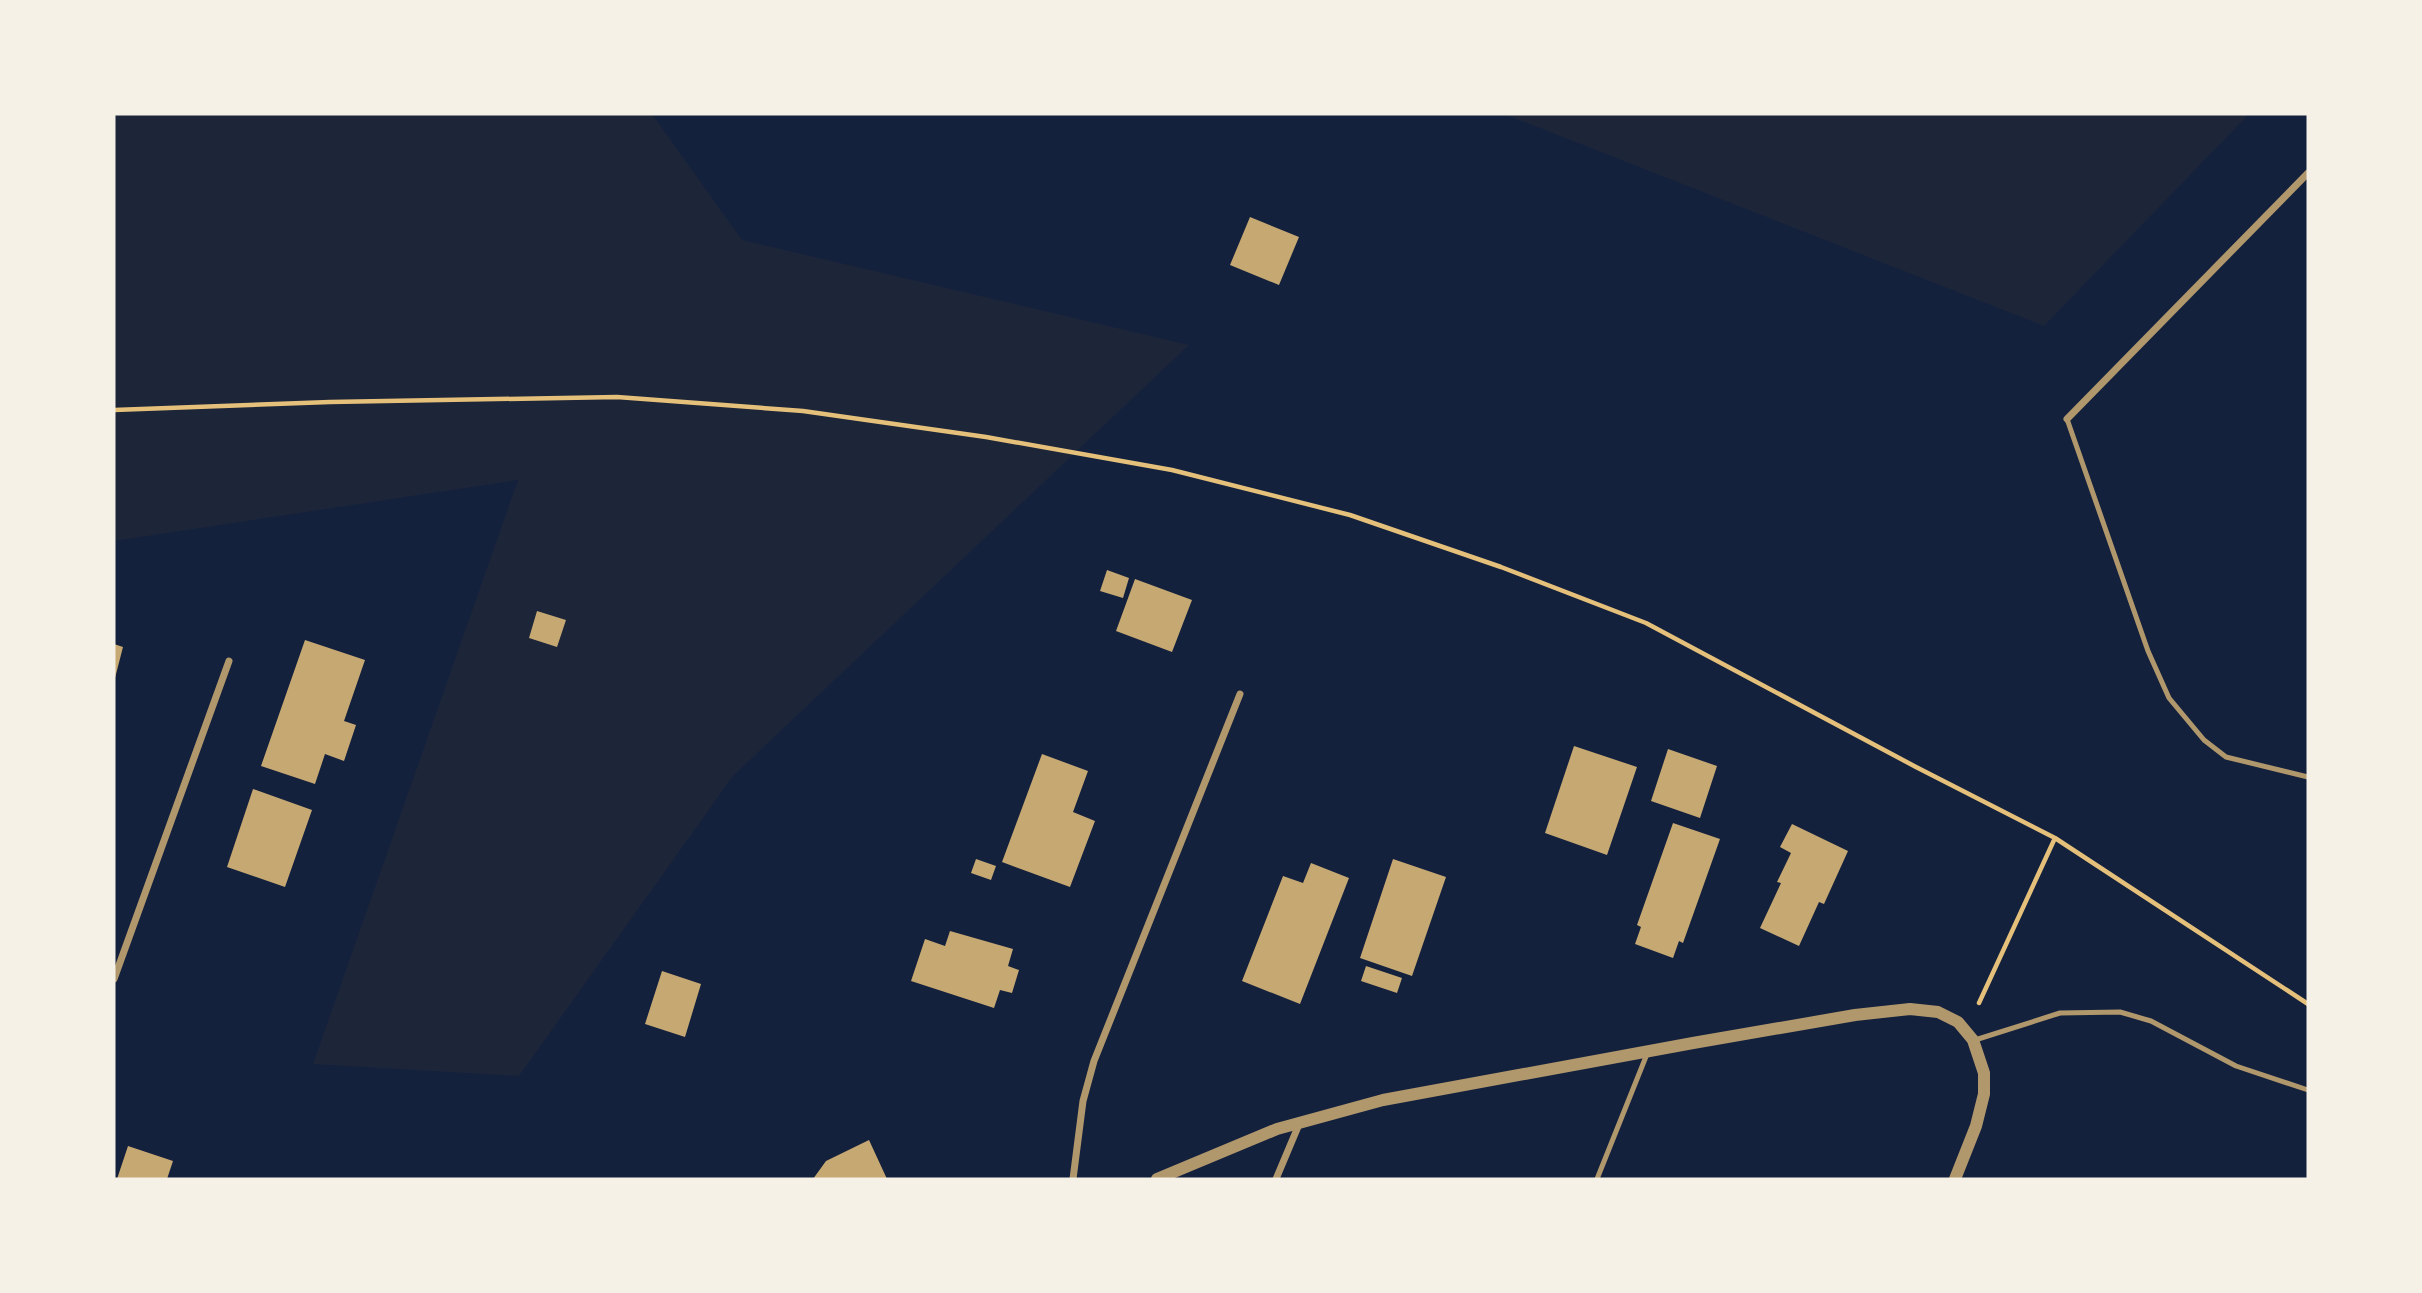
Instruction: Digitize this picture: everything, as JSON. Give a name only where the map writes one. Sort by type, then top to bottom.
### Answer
[{"type":"street","points":[[2067,419],[2308,173]]},
{"type":"street","points":[[114,979],[229,661]]},
{"type":"street","points":[[1073,1179],[1083,1101],[1094,1061],[1240,694]]},
{"type":"street","points":[[1157,1179],[1301,1121],[1383,1100],[1891,1010],[1924,1009],[1938,1012],[1958,1022],[1970,1035],[1984,1073],[1984,1094],[1976,1126],[1955,1179]]},
{"type":"street","points":[[1276,1179],[1301,1121]]},
{"type":"lane","points":[[2067,419],[2148,651],[2169,698],[2204,740],[2226,757],[2308,777]]},
{"type":"lane","points":[[1970,1035],[2060,1013],[2120,1012],[2151,1020],[2236,1066],[2308,1090]]},
{"type":"lane","points":[[1597,1179],[1648,1051]]},
{"type":"path","points":[[114,410],[330,402],[617,397],[803,411],[986,437],[1172,470],[1350,515],[1501,567],[1646,623],[2055,838],[2308,1004]]},
{"type":"path","points":[[1970,1035],[2055,838]]},
{"type":"shaded area","points":[[114,114],[652,114],[742,240],[1189,345],[733,776],[519,1076],[313,1064],[518,480],[114,541]]},
{"type":"shaded area","points":[[1504,114],[2249,114],[2044,326]]},
{"type":"building","points":[[1250,217],[1299,237],[1279,285],[1230,265]]},
{"type":"building","points":[[1107,570],[1129,578],[1123,598],[1100,591]]},
{"type":"building","points":[[1135,579],[1192,600],[1172,652],[1116,631]]},
{"type":"building","points":[[537,611],[566,620],[557,647],[529,638]]},
{"type":"building","points":[[305,640],[365,660],[344,721],[356,725],[344,761],[325,754],[315,784],[261,766]]},
{"type":"building","points":[[114,644],[123,647],[115,678],[114,678]]},
{"type":"building","points":[[1574,746],[1637,767],[1607,855],[1545,833]]},
{"type":"building","points":[[1668,749],[1717,766],[1700,818],[1651,801]]},
{"type":"building","points":[[1042,754],[1088,771],[1073,812],[1095,821],[1070,887],[1002,862]]},
{"type":"building","points":[[253,789],[312,810],[285,887],[227,867]]},
{"type":"building","points":[[1673,823],[1720,839],[1683,943],[1679,941],[1673,958],[1635,944],[1641,927],[1637,925]]},
{"type":"building","points":[[1792,824],[1848,851],[1824,904],[1819,902],[1799,946],[1760,928],[1781,883],[1777,882],[1791,853],[1780,847]]},
{"type":"building","points":[[976,859],[996,866],[991,880],[971,873]]},
{"type":"building","points":[[1393,859],[1446,877],[1412,976],[1360,958]]},
{"type":"building","points":[[1311,863],[1349,878],[1300,1004],[1242,981],[1283,876],[1303,883]]},
{"type":"building","points":[[950,931],[1013,949],[1008,966],[1019,970],[1012,993],[1000,990],[994,1008],[911,981],[925,939],[945,946]]},
{"type":"building","points":[[1366,966],[1402,978],[1397,993],[1361,981]]},
{"type":"building","points":[[662,971],[701,984],[685,1037],[645,1024]]},
{"type":"building","points":[[869,1140],[887,1179],[813,1179],[826,1161]]},
{"type":"building","points":[[128,1146],[173,1161],[167,1179],[117,1179]]}]
